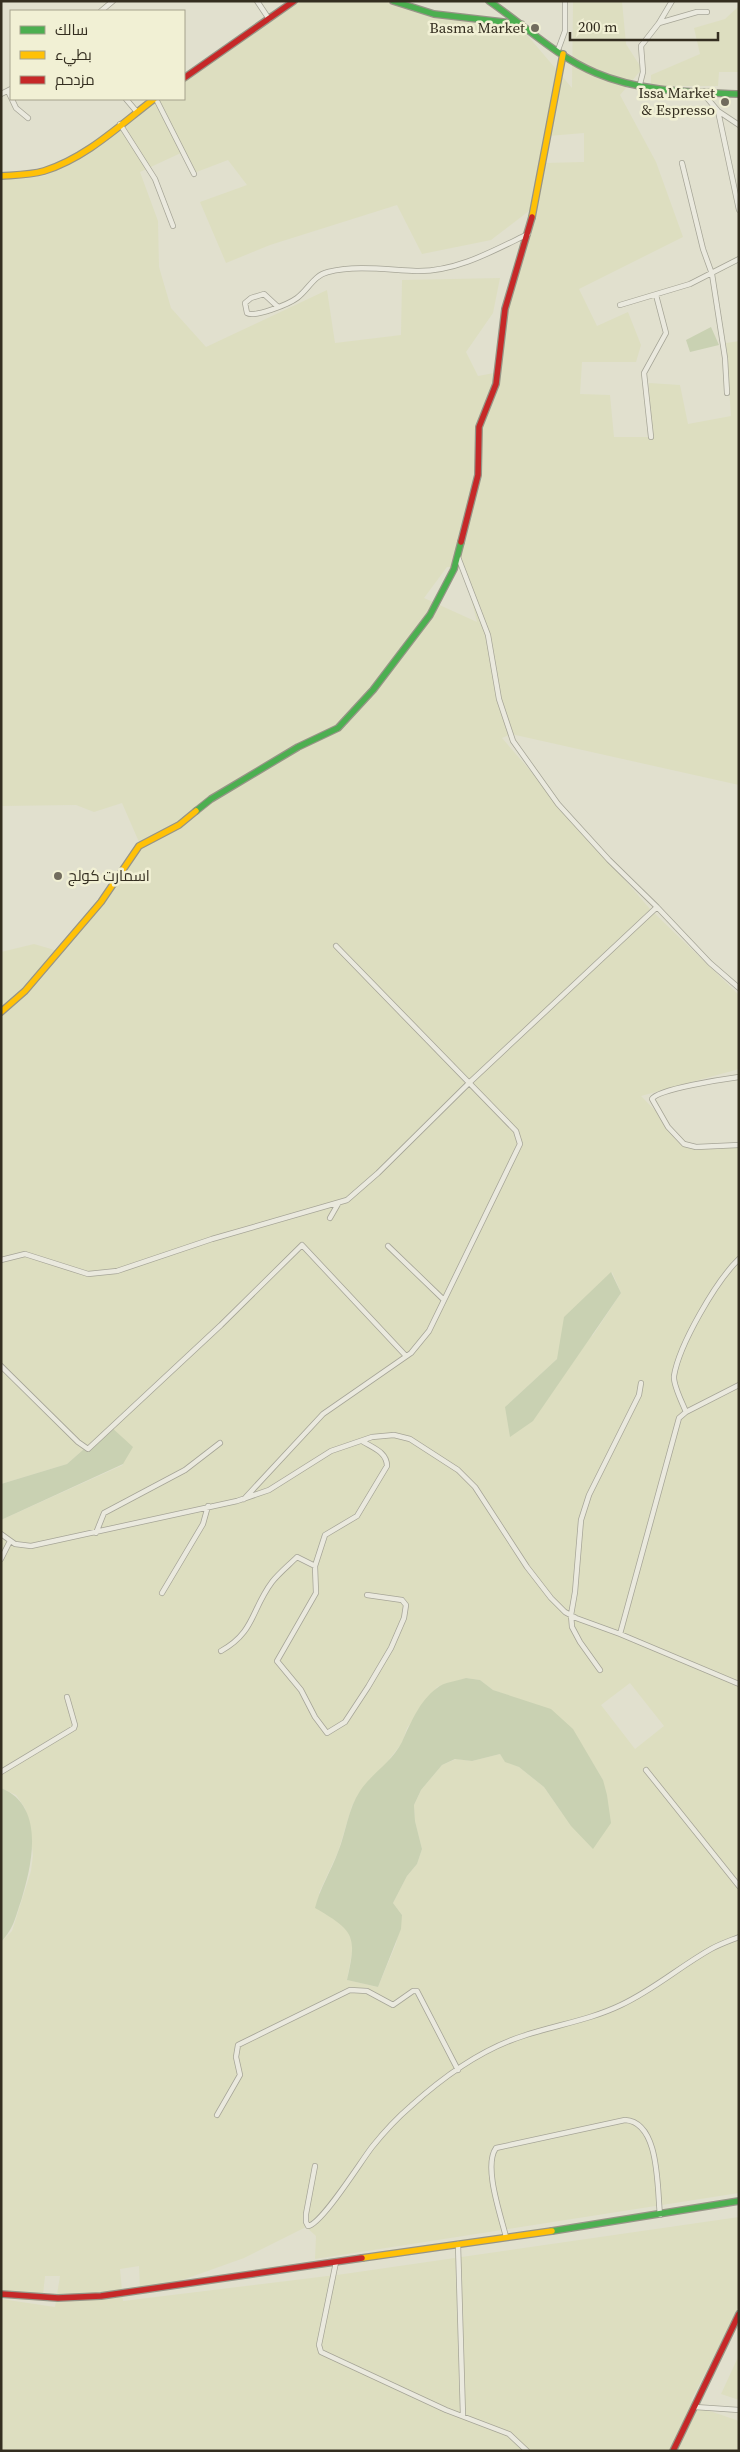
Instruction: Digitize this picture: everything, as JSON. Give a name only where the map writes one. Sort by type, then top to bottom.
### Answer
[{"type":"street","points":[[257,1],[269,19]]},
{"type":"street","points":[[185,77],[294,1]]},
{"type":"street","points":[[393,1],[434,14],[521,24]]},
{"type":"street","points":[[489,1],[561,52],[597,74],[640,84],[702,92],[739,94]]},
{"type":"street","points":[[1,1012],[25,991],[101,902],[141,844],[170,830],[212,799],[305,743],[338,728],[349,718],[423,626],[458,557],[477,480],[479,427],[496,384],[501,360],[505,309],[528,234],[561,52],[565,1]]},
{"type":"street","points":[[640,84],[643,72],[641,46],[660,23],[672,1]]},
{"type":"street","points":[[102,10],[112,2]]},
{"type":"street","points":[[660,23],[697,12],[707,12]]},
{"type":"street","points":[[1,94],[10,90]]},
{"type":"street","points":[[702,92],[718,111],[739,125]]},
{"type":"street","points":[[13,100],[16,108],[28,118]]},
{"type":"street","points":[[127,100],[137,112]]},
{"type":"street","points":[[1,176],[36,173],[49,169],[89,148],[154,100]]},
{"type":"street","points":[[156,100],[194,174]]},
{"type":"street","points":[[718,111],[739,210]]},
{"type":"street","points":[[120,124],[155,179],[173,226]]},
{"type":"street","points":[[682,163],[703,249],[712,274],[725,358],[727,393]]},
{"type":"street","points":[[731,173],[739,180]]},
{"type":"street","points":[[278,306],[264,294],[251,298],[245,303],[248,313],[252,316],[278,306],[296,299],[314,280],[329,271],[385,268],[434,270],[474,259],[528,234]]},
{"type":"street","points":[[620,305],[656,295],[712,274],[739,259]]},
{"type":"street","points":[[650,437],[644,373],[666,332],[656,295]]},
{"type":"street","points":[[458,557],[488,636],[500,699],[513,741],[558,804],[710,964],[739,988]]},
{"type":"street","points":[[1,1260],[25,1254],[88,1274],[117,1271],[212,1239],[338,1204],[361,1189],[469,1083],[657,907]]},
{"type":"street","points":[[244,1499],[323,1414],[406,1356],[429,1331],[520,1144],[516,1132],[336,946]]},
{"type":"street","points":[[739,1077],[656,1094],[652,1098],[668,1127],[684,1144],[696,1146],[739,1145]]},
{"type":"street","points":[[330,1218],[338,1204]]},
{"type":"street","points":[[1,1366],[78,1442],[88,1449],[222,1325],[302,1245],[406,1356]]},
{"type":"street","points":[[388,1246],[444,1300]]},
{"type":"street","points":[[686,1412],[674,1377],[684,1345],[706,1304],[725,1275],[739,1259]]},
{"type":"street","points":[[600,1670],[572,1627],[571,1615],[575,1592],[581,1520],[589,1495],[639,1395],[641,1383]]},
{"type":"street","points":[[620,1634],[676,1425],[686,1412],[739,1385]]},
{"type":"street","points":[[1,1534],[10,1541],[31,1546],[244,1499],[286,1480],[331,1451],[385,1435],[410,1439],[458,1470],[485,1499],[504,1532],[556,1604],[571,1615],[739,1684]]},
{"type":"street","points":[[362,1441],[384,1454],[387,1459],[387,1466],[357,1516],[325,1535],[315,1566],[316,1593],[277,1661],[302,1690],[315,1717],[327,1733],[345,1722],[391,1648],[404,1618],[406,1606],[402,1600],[367,1595]]},
{"type":"street","points":[[96,1532],[104,1513],[185,1470],[220,1443]]},
{"type":"street","points":[[162,1593],[203,1524],[208,1506]]},
{"type":"street","points":[[1,1559],[10,1541]]},
{"type":"street","points":[[221,1651],[237,1642],[246,1631],[272,1582],[297,1557],[315,1566]]},
{"type":"street","points":[[1,1772],[74,1728],[75,1725],[66,1697]]},
{"type":"street","points":[[646,1770],[739,1886]]},
{"type":"street","points":[[315,2166],[306,2214],[308,2226],[317,2221],[332,2203],[390,2126],[434,2087],[458,2070],[476,2058],[522,2036],[597,2015],[626,2003],[656,1988],[712,1949],[739,1937]]},
{"type":"street","points":[[217,2115],[240,2075],[236,2057],[238,2045],[350,1990],[367,1990],[393,2005],[412,1991],[417,1991],[458,2070]]},
{"type":"street","points":[[506,2237],[492,2186],[493,2154],[496,2148],[625,2120],[637,2122],[649,2135],[660,2215]]},
{"type":"street","points":[[1,2294],[58,2298],[101,2296],[660,2215],[739,2201]]},
{"type":"street","points":[[458,2244],[463,2416]]},
{"type":"street","points":[[336,2262],[319,2345],[321,2352],[463,2416],[509,2434],[527,2451]]},
{"type":"street","points":[[673,2451],[739,2314]]},
{"type":"street","points":[[695,2407],[739,2410]]},
{"type":"green space","points":[[294,1],[391,1],[418,13],[502,26],[528,36],[572,88],[573,2],[622,1],[626,44],[642,69],[620,95],[656,162],[683,237],[579,289],[597,326],[628,312],[641,345],[636,362],[582,362],[580,394],[610,395],[614,437],[650,437],[649,383],[680,385],[688,424],[731,416],[726,343],[739,341],[739,785],[511,734],[502,738],[650,909],[739,995],[739,1069],[641,1096],[692,1148],[739,1144],[739,2193],[315,2259],[316,2236],[306,2227],[244,2258],[160,2288],[140,2289],[139,2266],[120,2269],[123,2301],[344,2274],[739,2217],[739,2307],[691,2401],[710,2411],[739,2421],[739,2451],[1,2451],[1,2299],[55,2307],[60,2276],[45,2276],[43,2295],[1,2290],[1,1942],[12,1931],[31,1871],[33,1855],[29,1822],[25,1808],[16,1795],[1,1788],[1,1520],[123,1465],[110,1426],[67,1464],[1,1484],[1,952],[34,944],[58,951],[91,910],[139,842],[122,803],[94,812],[76,805],[1,806],[1,179],[45,176],[150,100],[185,100],[185,74]],"holes":[[[584,133],[584,162],[544,163],[548,136]],[[183,152],[194,173],[228,160],[247,185],[200,202],[226,263],[270,245],[397,205],[422,254],[491,240],[529,211],[494,373],[478,376],[466,352],[493,313],[500,278],[402,280],[401,335],[335,343],[327,290],[206,347],[171,308],[159,267],[158,221],[140,172]],[[447,567],[464,568],[477,622],[424,598]],[[612,1272],[621,1293],[593,1335],[505,1407],[557,1359]],[[466,1678],[480,1680],[493,1690],[521,1700],[588,1755],[603,1780],[562,1813],[544,1787],[519,1767],[505,1761],[500,1754],[472,1761],[456,1759],[442,1765],[421,1790],[414,1805],[415,1821],[422,1849],[417,1864],[407,1876],[393,1903],[402,1915],[396,1944],[378,1987],[347,1980],[353,1948],[350,1933],[319,1893],[338,1852],[352,1806],[360,1792],[370,1779],[381,1770],[402,1743],[407,1728],[437,1687]],[[630,1683],[664,1726],[635,1749],[601,1705]]]},
{"type":"green space","points":[[739,6],[739,72],[719,72],[718,86],[651,86],[651,75],[700,54],[694,28],[725,19]]},
{"type":"green space","points":[[711,327],[719,345],[690,352],[686,340]]},
{"type":"green space","points":[[611,1272],[621,1293],[533,1421],[510,1437],[505,1407],[557,1359],[564,1317]]},
{"type":"green space","points":[[110,1426],[133,1447],[123,1464],[1,1520],[1,1484],[67,1464]]},
{"type":"green space","points":[[466,1678],[480,1680],[493,1690],[551,1709],[573,1729],[603,1780],[611,1823],[593,1849],[571,1826],[544,1787],[519,1767],[505,1762],[500,1754],[472,1761],[455,1759],[442,1765],[421,1790],[414,1805],[415,1821],[422,1849],[417,1864],[407,1876],[393,1903],[402,1915],[401,1929],[378,1987],[347,1980],[352,1953],[350,1936],[338,1923],[315,1908],[338,1852],[353,1805],[360,1791],[398,1749],[425,1699],[440,1686]]},
{"type":"green space","points":[[1,1788],[15,1797],[25,1808],[30,1822],[32,1838],[29,1871],[21,1901],[11,1927],[1,1942]]},
{"type":"green space","points":[[739,2355],[739,2400],[721,2394]]},
{"type":"traffic: fast","points":[[393,1],[434,14],[521,24]]},
{"type":"traffic: fast","points":[[489,1],[541,40],[568,58],[596,73],[630,84],[666,90],[739,94]]},
{"type":"traffic: fast","points":[[196,811],[211,799],[298,747],[338,728],[373,690],[430,615],[454,569],[461,542]]},
{"type":"traffic: fast","points":[[552,2231],[739,2201]]},
{"type":"traffic: slow","points":[[532,217],[563,54]]},
{"type":"traffic: slow","points":[[1,176],[44,171],[74,158],[102,140],[153,100]]},
{"type":"traffic: slow","points":[[1,1012],[25,991],[101,902],[139,846],[179,825],[196,811]]},
{"type":"traffic: slow","points":[[362,2258],[552,2231]]},
{"type":"traffic: jam","points":[[185,77],[294,1]]},
{"type":"traffic: jam","points":[[461,542],[478,475],[479,427],[496,384],[505,309],[532,217]]},
{"type":"traffic: jam","points":[[1,2294],[58,2298],[101,2296],[362,2258]]},
{"type":"traffic: jam","points":[[673,2451],[739,2314]]},
{"type":"place","name":"Basma Market","points":[[535,28]]},
{"type":"place","name":"Issa Market & Espresso","points":[[725,102]]},
{"type":"place","name":"اسمارت كولج","points":[[58,876]]}]
